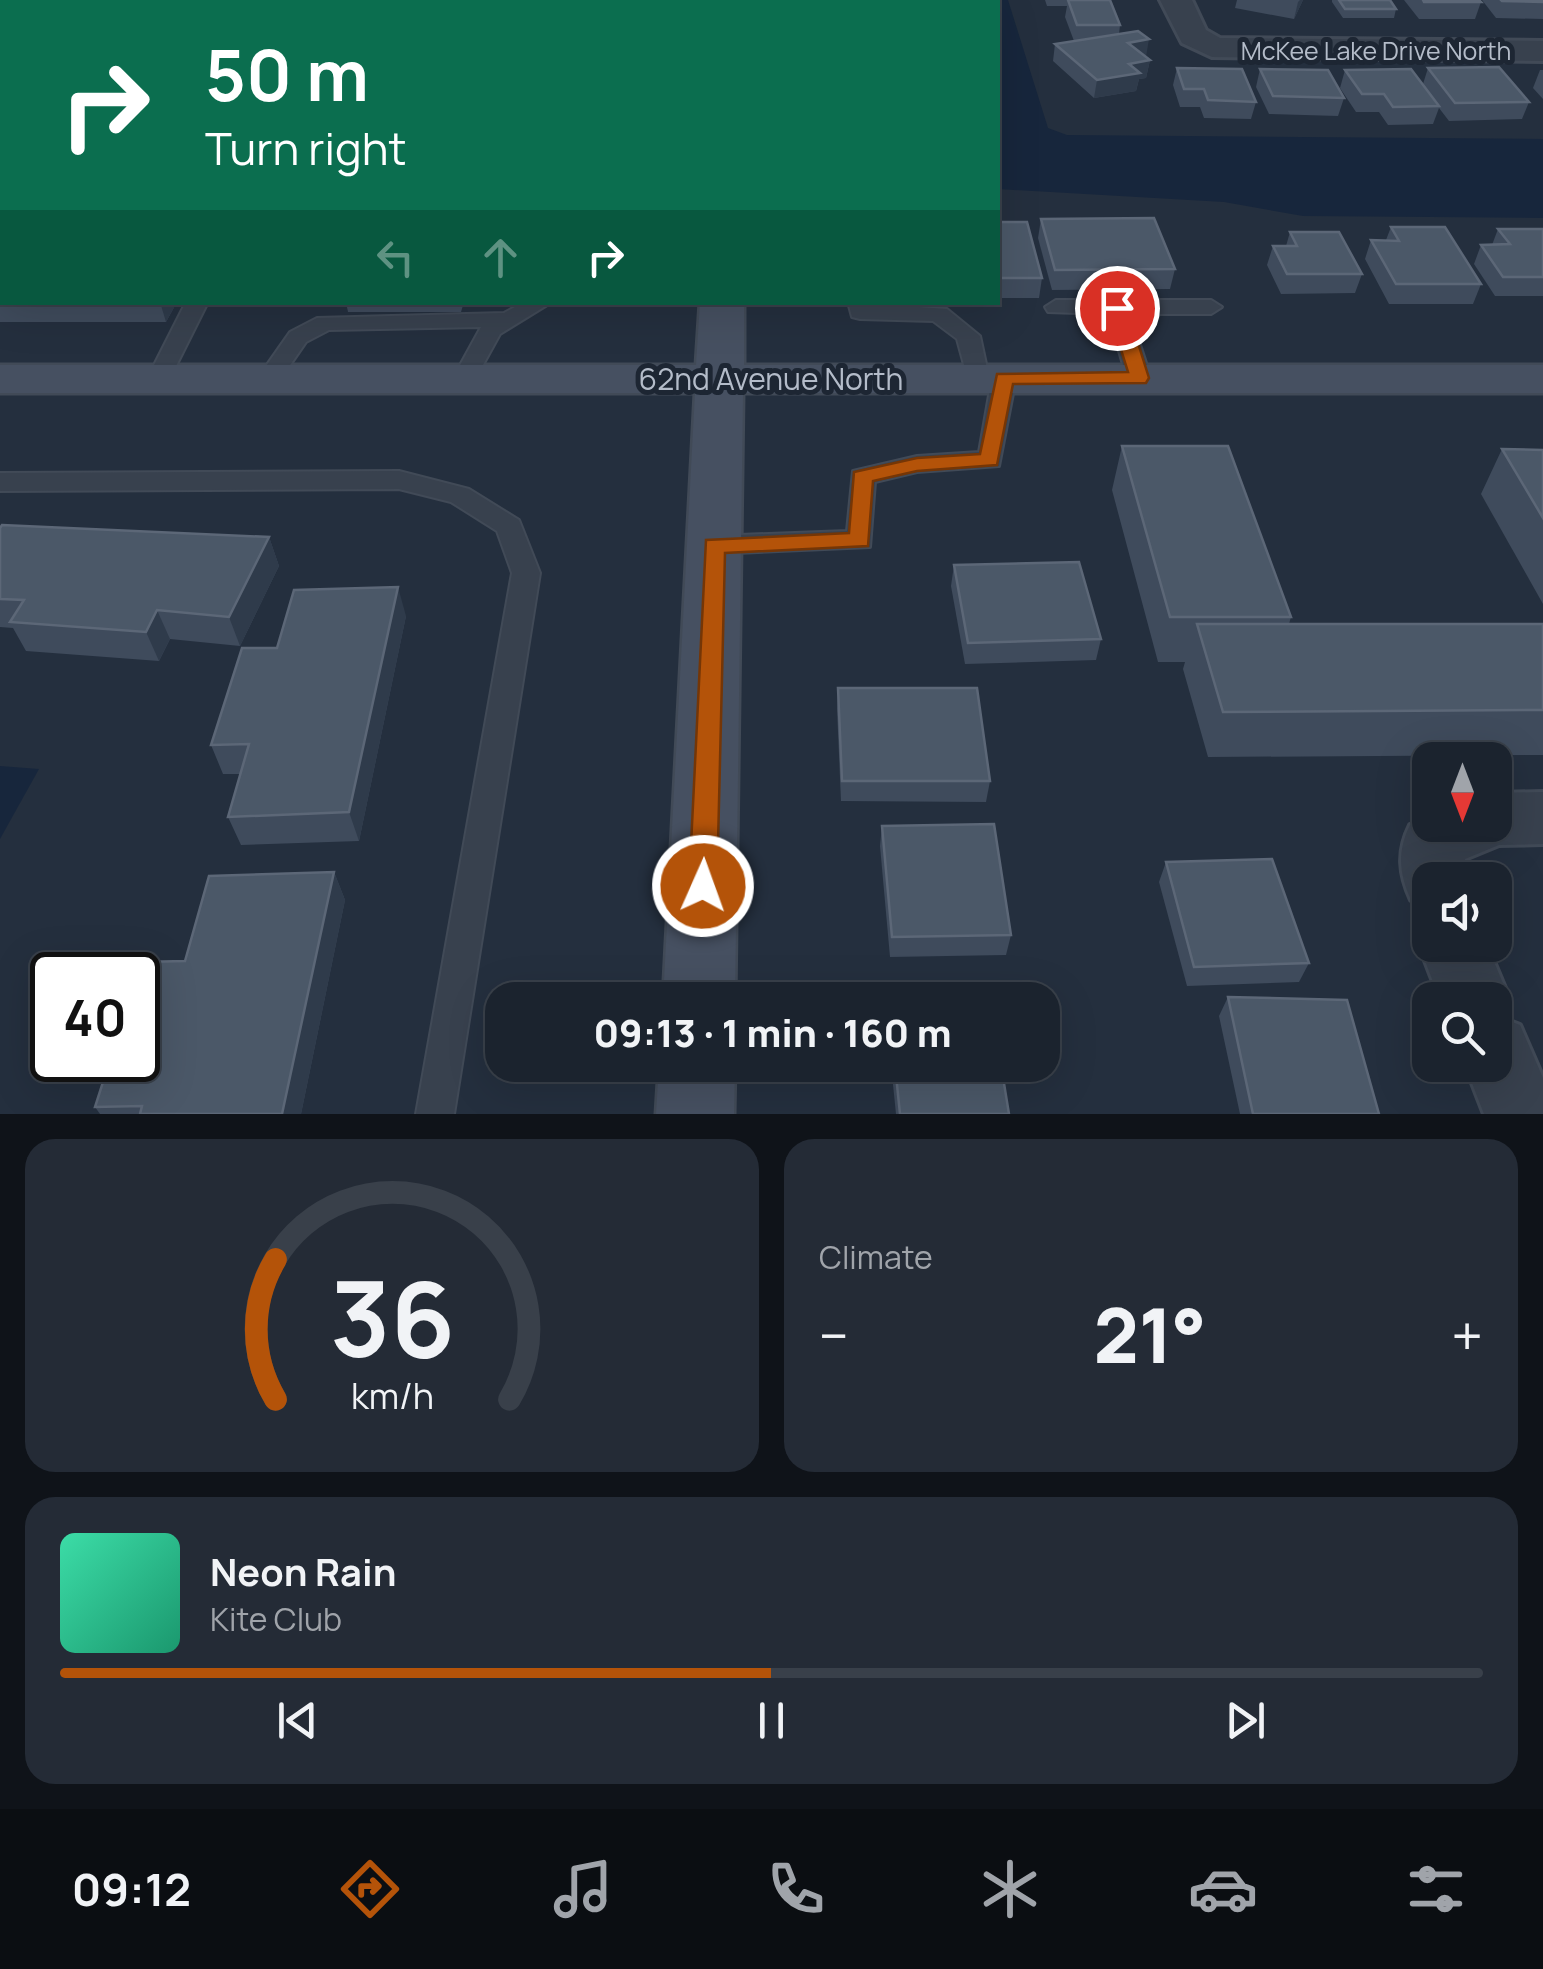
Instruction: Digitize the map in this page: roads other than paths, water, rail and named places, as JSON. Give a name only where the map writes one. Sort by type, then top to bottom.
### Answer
[{"type":"street","name":"McKee Lake Drive North","points":[[1176,0],[1193,36],[1212,47],[1264,52],[1543,50]]},
{"type":"street","points":[[700,982],[722,305]]},
{"type":"street","name":"62nd Avenue North","points":[[0,380],[1543,378]]},
{"type":"street","points":[[1512,819],[1543,818]]},
{"type":"street","points":[[695,1114],[696,1082]]},
{"type":"street","points":[[1508,1082],[1521,1114]]},
{"type":"lane","points":[[159,379],[196,305]]},
{"type":"lane","points":[[465,378],[490,330],[535,305]]},
{"type":"lane","points":[[714,545],[860,540],[862,477],[917,464],[990,460],[990,378],[968,336],[939,314],[860,312],[859,305]]},
{"type":"lane","points":[[1056,308],[1211,308]]},
{"type":"lane","points":[[1117,308],[1139,378]]},
{"type":"lane","points":[[268,379],[298,338],[325,324],[505,320]]},
{"type":"lane","points":[[0,482],[399,480],[460,495],[510,526],[526,573],[435,1114]]},
{"type":"water","points":[[1000,0],[1008,0],[1048,128],[1067,135],[1543,139],[1543,218],[1303,216],[1224,202],[1000,189]]},
{"type":"water","points":[[0,766],[39,769],[0,839]]}]
